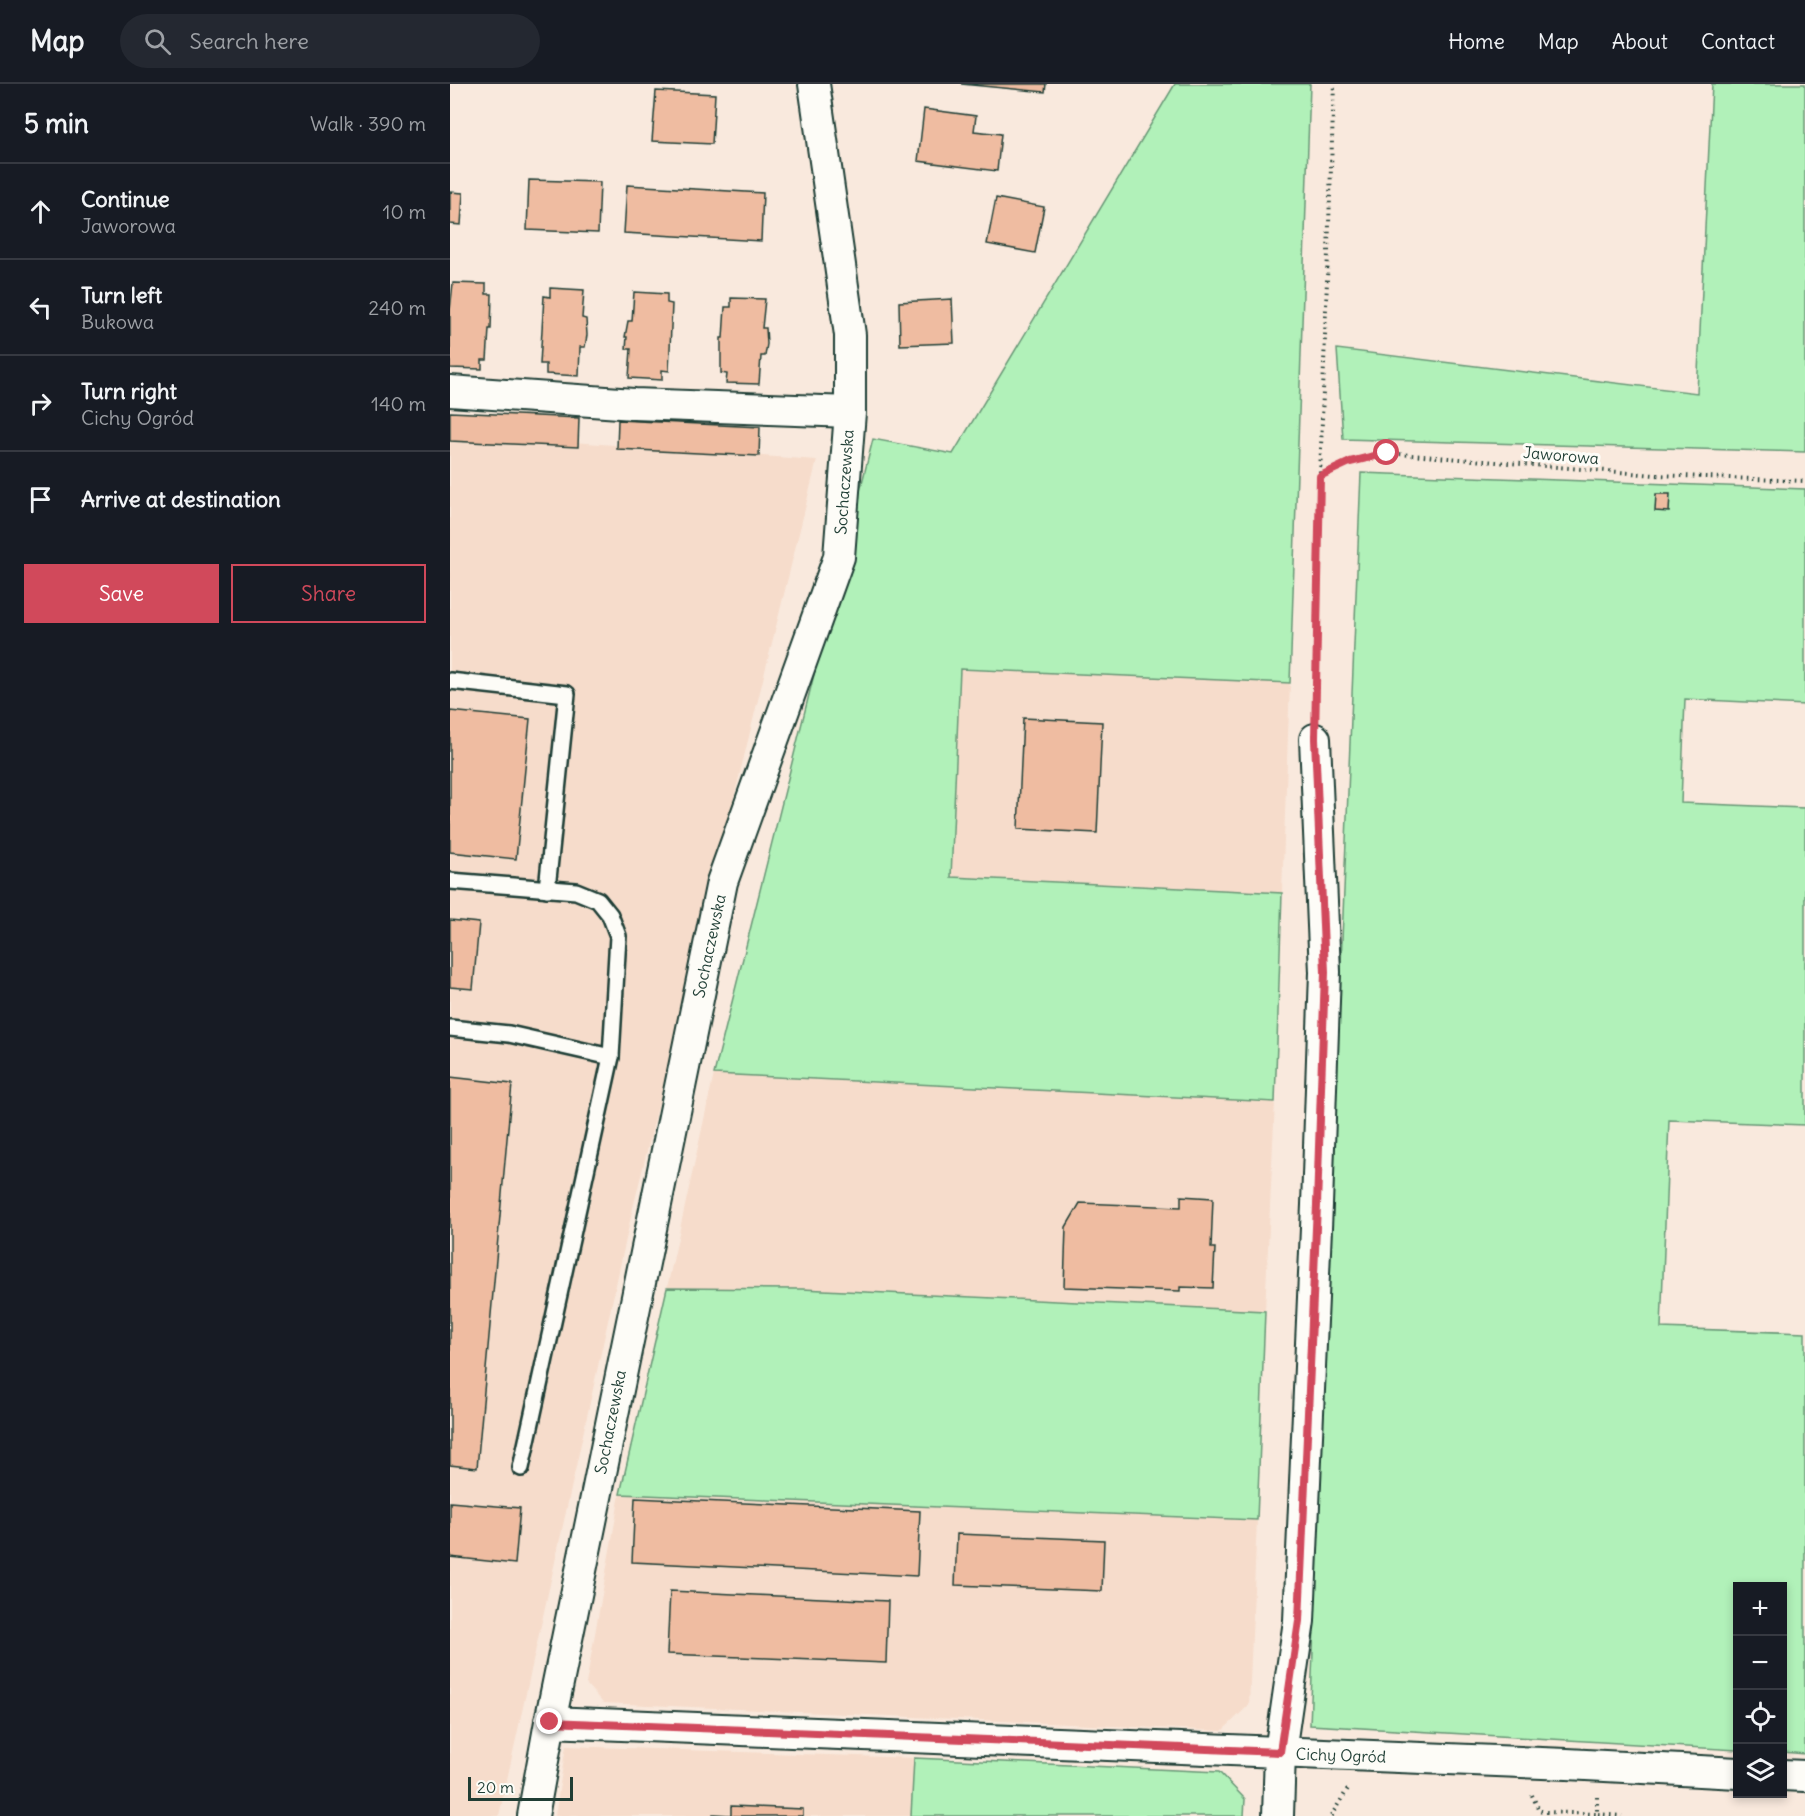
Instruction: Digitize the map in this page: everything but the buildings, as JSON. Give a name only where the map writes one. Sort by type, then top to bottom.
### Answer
[{"type":"street","name":"Sochaczewska","points":[[533,1816],[550,1722],[722,882],[839,557],[850,412],[850,335],[814,84]]},
{"type":"street","points":[[450,391],[634,404],[850,412]]},
{"type":"street","points":[[1278,1816],[1280,1752],[1299,1621],[1318,1193],[1325,972],[1315,739]]},
{"type":"street","name":"Cichy Ogród","points":[[550,1722],[1733,1773]]},
{"type":"street","points":[[1787,1775],[1805,1776]]},
{"type":"lane","points":[[450,681],[567,694],[547,889]]},
{"type":"lane","points":[[450,881],[576,891],[598,900],[610,915],[618,936],[611,1057],[521,1468]]},
{"type":"lane","points":[[450,1028],[509,1035],[611,1057]]},
{"type":"path","points":[[1315,739],[1320,476],[1334,84]]},
{"type":"path","name":"Jaworowa","points":[[1320,476],[1350,462],[1387,453],[1655,475],[1805,481]]},
{"type":"path","points":[[1597,1788],[1596,1814],[1622,1816]]},
{"type":"shaded area","points":[[450,433],[817,460],[632,1212],[499,1816],[450,1816]]},
{"type":"shaded area","points":[[960,669],[1290,683],[1282,893],[951,877]]},
{"type":"shaded area","points":[[714,1074],[1275,1102],[1265,1311],[802,1289],[667,1288]]},
{"type":"shaded area","points":[[620,1494],[1257,1520],[1249,1705],[1222,1731],[603,1703],[586,1684]]},
{"type":"shaded area","points":[[566,1746],[914,1758],[911,1816],[555,1816]]},
{"type":"green space","points":[[1175,84],[1310,84],[1290,683],[960,669],[951,877],[1282,893],[1275,1102],[714,1074],[873,439],[953,454]]},
{"type":"green space","points":[[1712,84],[1805,84],[1805,452],[1343,439],[1337,349],[1697,393]]},
{"type":"green space","points":[[1361,473],[1805,489],[1805,705],[1685,699],[1681,803],[1805,808],[1805,1125],[1669,1120],[1661,1328],[1805,1333],[1805,1754],[1787,1752],[1787,1582],[1733,1582],[1733,1750],[1310,1725]]},
{"type":"green space","points":[[667,1288],[802,1289],[1265,1311],[1257,1520],[620,1494]]},
{"type":"green space","points":[[914,1758],[1219,1772],[1245,1799],[1244,1816],[911,1816]]},
{"type":"route","points":[[550,1722],[1280,1752],[1299,1621],[1325,972],[1315,739],[1320,476],[1350,462],[1387,453]]}]
